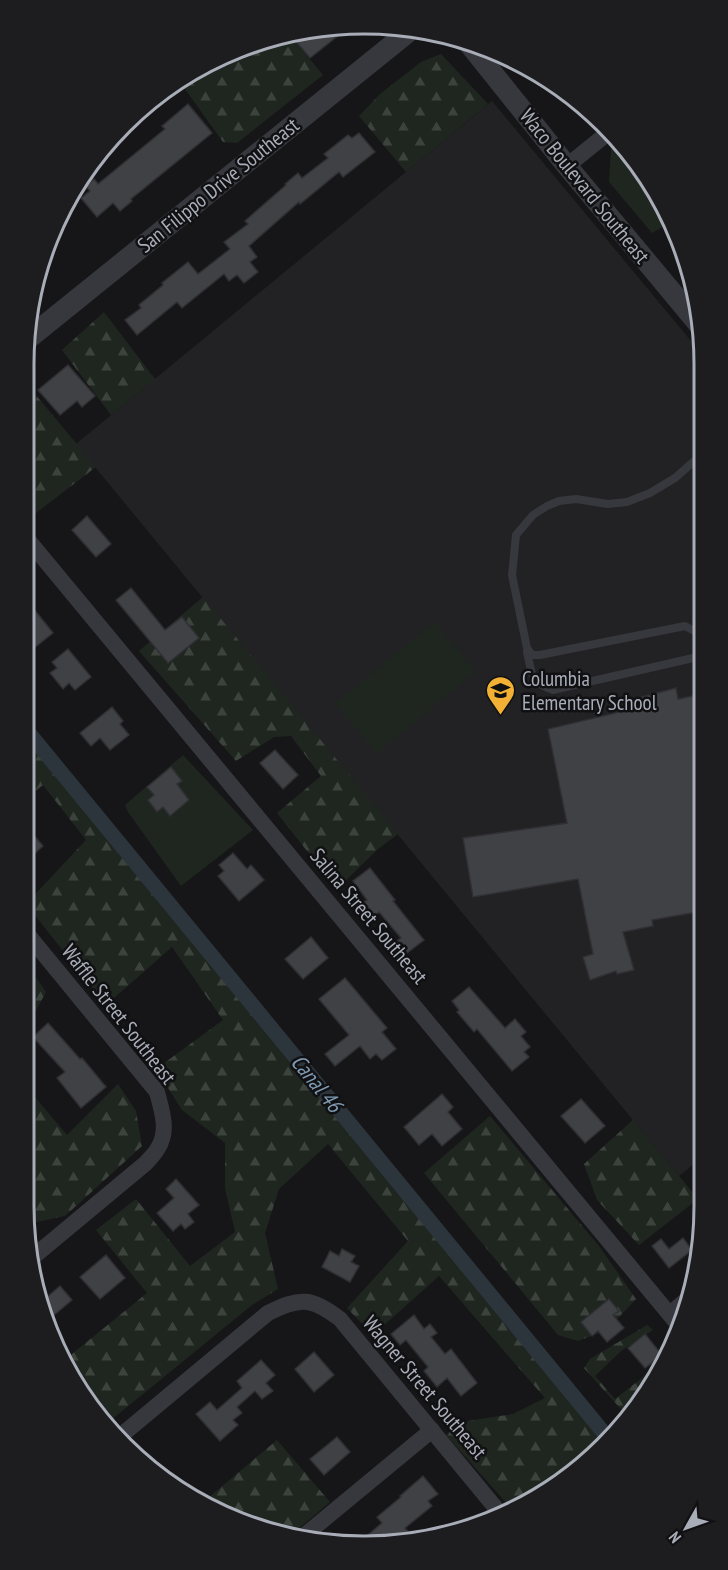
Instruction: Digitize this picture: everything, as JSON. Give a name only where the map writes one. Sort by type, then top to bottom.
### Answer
[{"type":"street","name":"San Filippo Drive Southeast","points":[[36,332],[403,37]]},
{"type":"street","name":"Waco Boulevard Southeast","points":[[478,55],[567,166],[688,306]]},
{"type":"street","points":[[567,166],[603,137]]},
{"type":"street","name":"Salina Street Southeast","points":[[34,547],[674,1318]]},
{"type":"street","name":"Waffle Street Southeast","points":[[34,942],[157,1092],[163,1114],[164,1133],[158,1148],[146,1163],[37,1248]]},
{"type":"street","name":"Wagner Street Southeast","points":[[125,1432],[268,1312],[288,1303],[307,1302],[323,1306],[340,1319],[496,1507]]},
{"type":"street","points":[[310,1531],[432,1430]]},
{"type":"lane","points":[[694,462],[675,478],[650,493],[627,502],[608,504],[576,499],[559,501],[547,506],[533,515],[516,535],[512,575],[533,678],[542,686],[553,690],[694,658]]},
{"type":"lane","points":[[527,648],[532,655],[540,655],[685,626],[694,631]]},
{"type":"shaded area","name":"Columbia Elementary School","points":[[492,101],[693,343],[694,1164],[679,1176],[76,444]]},
{"type":"green space","points":[[295,42],[323,75],[237,143],[223,142],[184,88],[218,68],[258,52]]},
{"type":"green space","points":[[441,54],[488,104],[406,172],[359,116],[380,94],[421,62]]},
{"type":"green space","points":[[611,148],[638,181],[660,218],[663,226],[652,233],[609,182]]},
{"type":"green space","points":[[104,312],[155,379],[111,415],[62,350]]},
{"type":"green space","points":[[34,393],[96,467],[34,514]]},
{"type":"green space","points":[[203,597],[398,834],[378,849],[337,889],[277,813],[321,776],[291,736],[274,737],[236,761],[139,651]]},
{"type":"green space","points":[[434,622],[476,671],[377,754],[335,704]]},
{"type":"green space","points":[[34,745],[600,1435],[565,1467],[507,1503],[446,1435],[461,1422],[513,1414],[545,1398],[439,1276],[373,1335],[347,1308],[408,1241],[328,1144],[279,1189],[265,1233],[278,1289],[252,1305],[113,1419],[103,1407],[70,1356],[147,1293],[96,1230],[136,1199],[190,1266],[235,1232],[225,1188],[225,1143],[182,1110],[156,1069],[223,1020],[172,947],[106,1005],[34,914],[34,895],[86,840],[43,785],[34,792]]},
{"type":"green space","points":[[183,755],[253,830],[181,886],[125,805]]},
{"type":"green space","points":[[34,975],[46,992],[34,1014]]},
{"type":"green space","points":[[118,1084],[136,1111],[142,1146],[65,1216],[35,1222],[34,1096],[67,1135]]},
{"type":"green space","points":[[490,1116],[599,1246],[636,1299],[607,1330],[578,1341],[558,1335],[424,1173]]},
{"type":"green space","points":[[633,1120],[694,1194],[694,1202],[639,1245],[597,1200],[584,1164]]},
{"type":"green space","points":[[647,1325],[653,1330],[621,1351],[595,1376],[615,1399],[647,1374],[622,1410],[584,1368],[590,1359]]},
{"type":"green space","points":[[277,1440],[330,1502],[299,1529],[258,1518],[209,1497]]},
{"type":"building","points":[[339,35],[310,58],[296,42]]},
{"type":"building","points":[[188,104],[212,133],[131,199],[132,201],[120,211],[113,203],[97,217],[81,198],[90,191],[87,187],[88,184],[94,179],[98,184],[165,129],[162,126]]},
{"type":"building","points":[[359,133],[375,152],[343,177],[339,172],[300,204],[299,202],[249,246],[257,257],[250,262],[258,272],[244,283],[237,275],[229,281],[224,274],[182,308],[177,302],[137,335],[125,320],[141,308],[139,305],[163,285],[162,283],[188,262],[198,274],[230,249],[224,242],[248,224],[245,221],[285,184],[298,173],[302,178],[328,158],[324,154],[348,135],[352,138]]},
{"type":"building","points":[[68,365],[95,396],[82,407],[77,401],[60,415],[38,390]]},
{"type":"building","points":[[87,516],[111,544],[96,557],[72,530]]},
{"type":"building","points":[[131,588],[165,630],[182,617],[199,638],[168,663],[116,600]]},
{"type":"building","points":[[34,609],[53,633],[34,648]]},
{"type":"building","points":[[68,649],[91,677],[75,690],[69,683],[63,689],[50,673],[57,668],[52,662]]},
{"type":"building","points":[[676,688],[678,699],[694,696],[694,913],[652,920],[653,926],[623,932],[634,970],[617,974],[616,971],[590,980],[583,957],[593,954],[578,879],[473,897],[463,838],[567,823],[548,729],[624,711],[623,702]]},
{"type":"building","points":[[112,707],[123,721],[120,724],[129,735],[110,750],[100,738],[91,746],[80,733]]},
{"type":"building","points":[[275,750],[298,775],[283,789],[260,763]]},
{"type":"building","points":[[171,767],[182,781],[177,784],[189,800],[170,816],[163,807],[157,812],[148,800],[154,795],[147,787]]},
{"type":"building","points":[[34,836],[43,846],[34,854]]},
{"type":"building","points":[[233,853],[247,869],[251,865],[264,880],[239,901],[218,876],[224,871],[219,865]]},
{"type":"building","points":[[370,868],[424,940],[407,953],[397,941],[401,938],[379,912],[375,916],[364,902],[367,900],[353,881]]},
{"type":"building","points":[[311,937],[328,958],[303,979],[285,959]]},
{"type":"building","points":[[345,978],[387,1028],[382,1032],[396,1049],[382,1060],[376,1054],[370,1059],[360,1046],[335,1066],[325,1054],[349,1035],[319,999]]},
{"type":"building","points":[[469,987],[505,1028],[515,1019],[526,1032],[521,1036],[530,1047],[524,1052],[529,1057],[512,1071],[477,1029],[474,1032],[457,1012],[459,1010],[452,1001]]},
{"type":"building","points":[[48,1023],[106,1087],[81,1108],[57,1078],[65,1072],[34,1036]]},
{"type":"building","points":[[442,1094],[453,1107],[448,1112],[462,1129],[442,1146],[432,1134],[419,1145],[404,1127]]},
{"type":"building","points":[[581,1099],[605,1126],[585,1143],[561,1116]]},
{"type":"building","points":[[176,1179],[199,1205],[188,1214],[194,1222],[185,1229],[181,1224],[173,1231],[157,1213],[174,1198],[166,1189]]},
{"type":"building","points":[[683,1238],[691,1249],[669,1268],[652,1246],[661,1239],[669,1249]]},
{"type":"building","points":[[342,1249],[355,1256],[351,1262],[359,1266],[350,1282],[322,1267],[330,1251],[339,1256]]},
{"type":"building","points":[[106,1255],[125,1278],[100,1299],[80,1277]]},
{"type":"building","points":[[60,1286],[72,1300],[53,1316],[48,1297]]},
{"type":"building","points":[[609,1299],[619,1311],[613,1315],[624,1328],[607,1342],[598,1331],[592,1336],[581,1322]]},
{"type":"building","points":[[414,1315],[424,1329],[430,1324],[437,1333],[431,1337],[445,1354],[451,1349],[477,1383],[461,1396],[447,1378],[437,1387],[424,1371],[428,1367],[406,1340],[400,1345],[391,1334]]},
{"type":"building","points":[[645,1334],[660,1352],[655,1360],[645,1368],[628,1348]]},
{"type":"building","points":[[314,1352],[334,1375],[314,1392],[295,1369]]},
{"type":"building","points":[[261,1360],[275,1375],[266,1383],[273,1391],[262,1399],[255,1391],[237,1407],[242,1413],[233,1420],[238,1425],[220,1441],[196,1414],[210,1402],[217,1410],[242,1388],[237,1381]]},
{"type":"building","points":[[337,1437],[350,1452],[324,1475],[310,1459]]},
{"type":"building","points":[[423,1476],[438,1494],[428,1501],[432,1506],[405,1528],[409,1533],[370,1536],[369,1534],[382,1523],[377,1517]]},
{"type":"waterway","name":"Canal 46","points":[[34,739],[603,1432]]},
{"type":"place","name":"Columbia Elementary School","points":[[501,716]]}]
